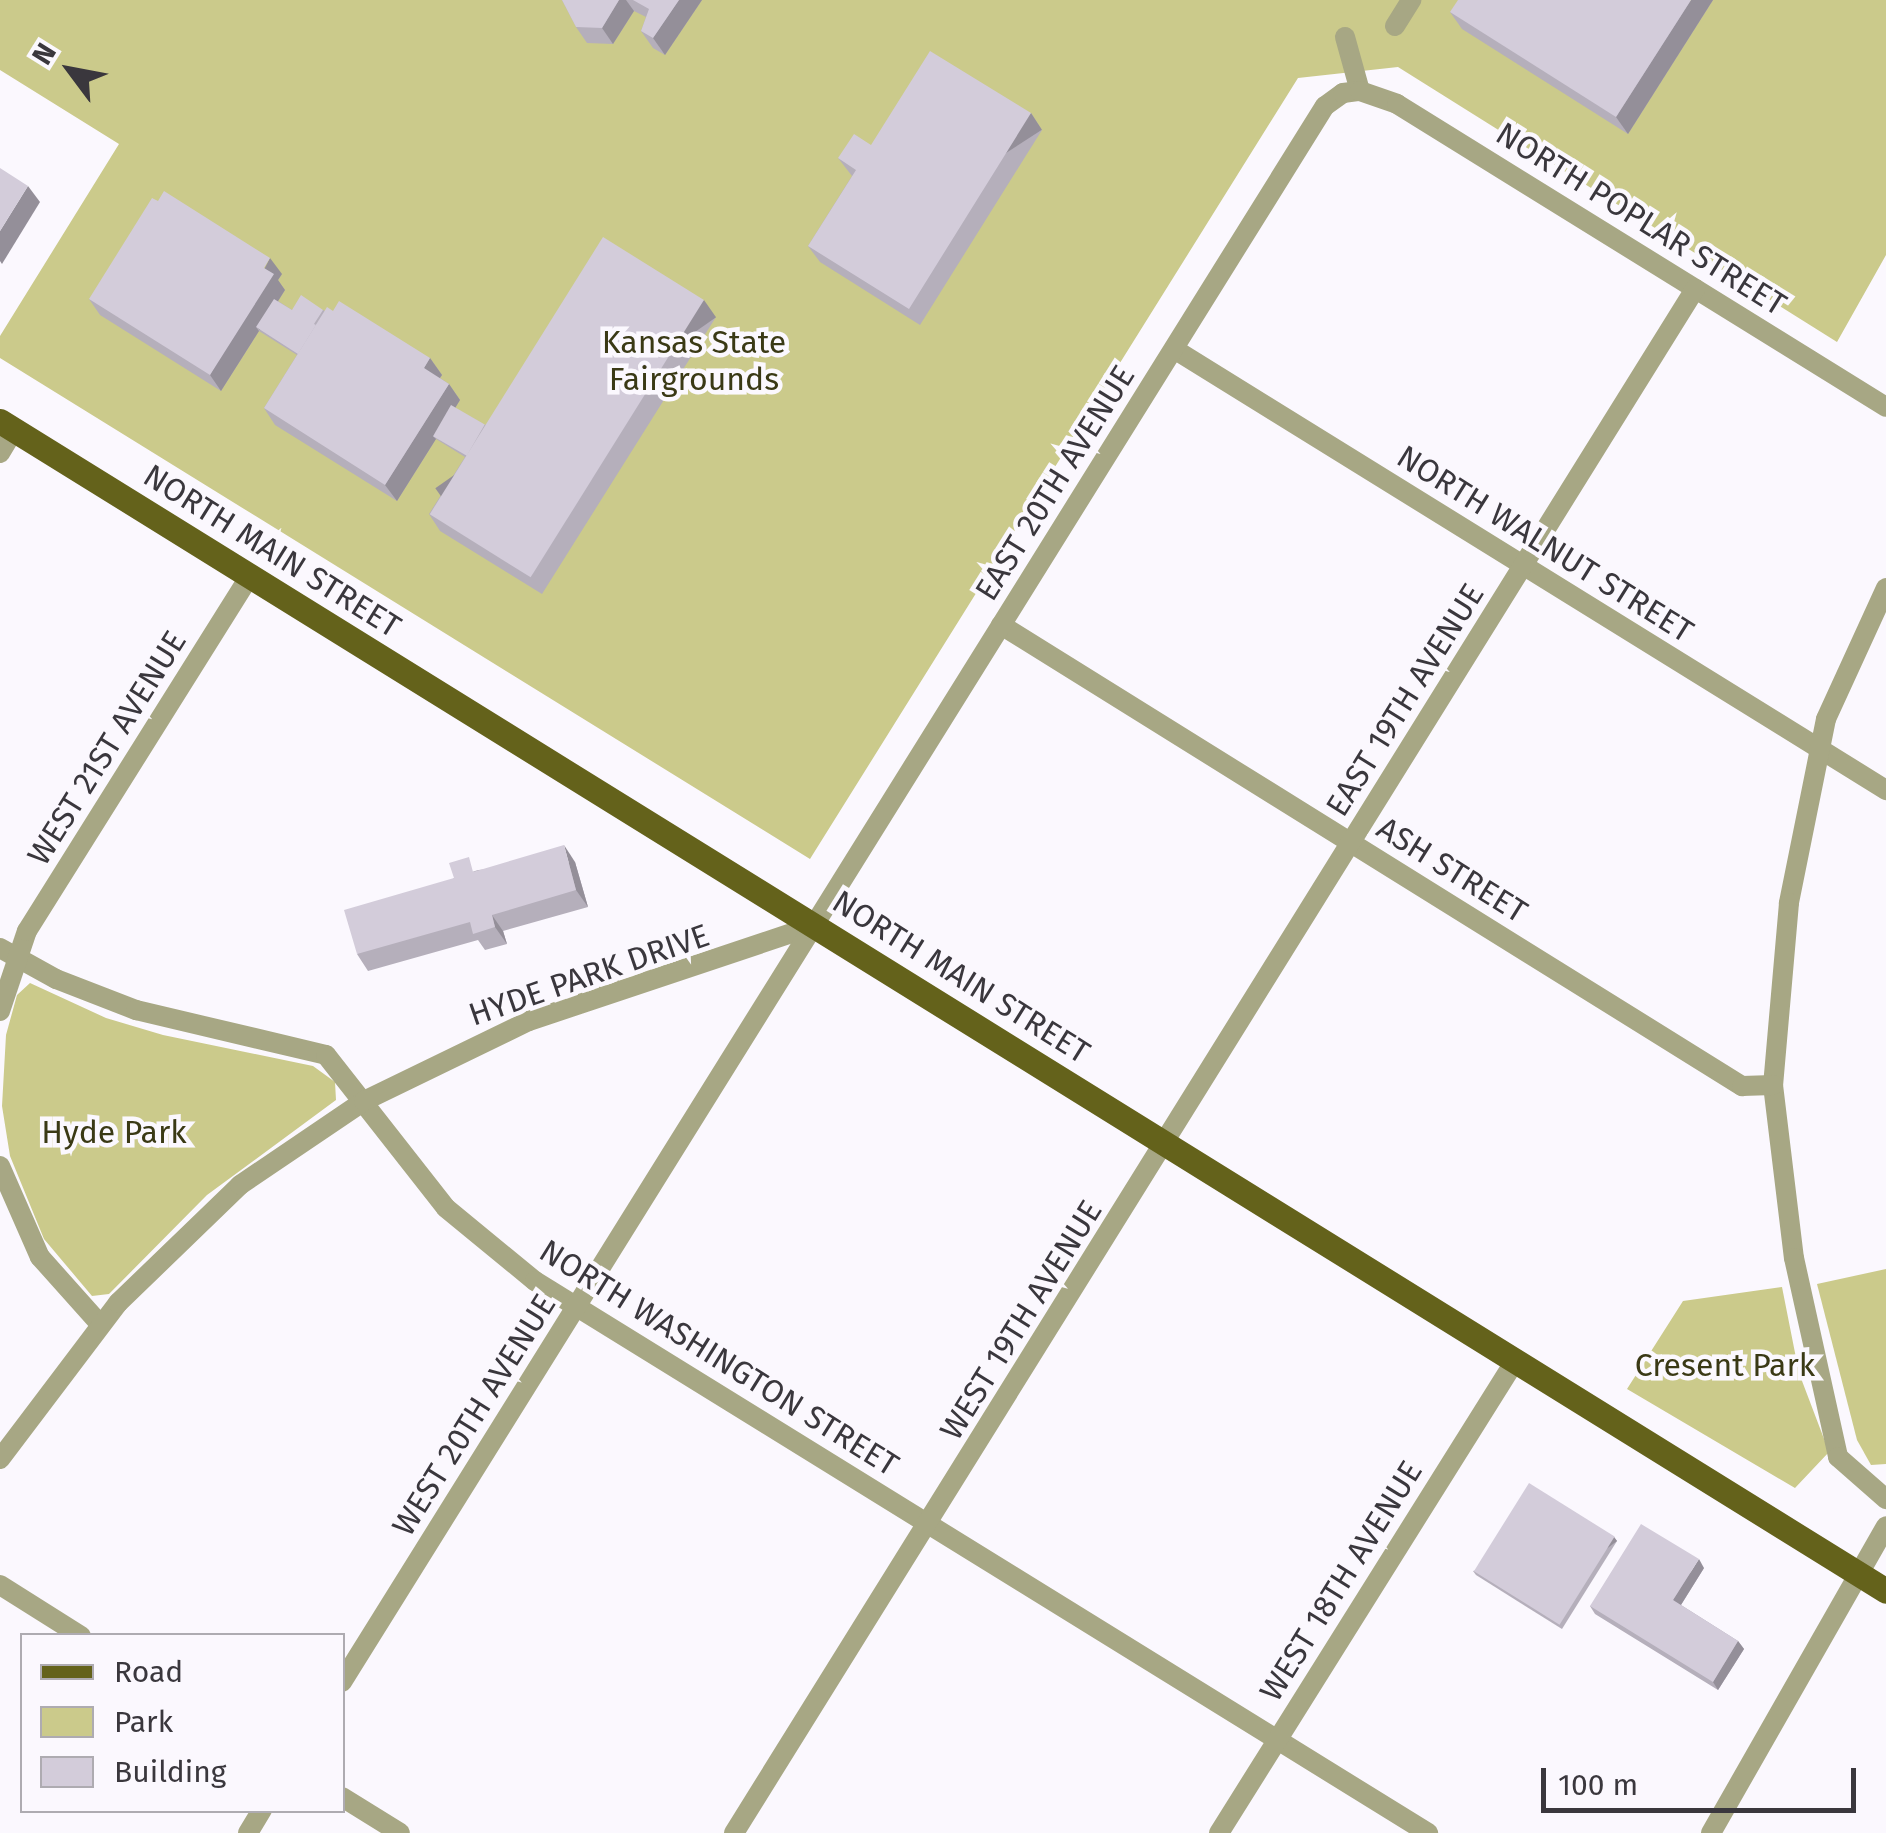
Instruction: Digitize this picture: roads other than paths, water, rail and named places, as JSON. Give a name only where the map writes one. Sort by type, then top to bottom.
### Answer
[{"type":"main road","name":"NORTH MAIN STREET","points":[[7,425],[1886,1591]]},
{"type":"street","points":[[1395,26],[1411,0]]},
{"type":"street","points":[[1345,37],[1360,91]]},
{"type":"street","name":"NORTH POPLAR STREET","points":[[1360,91],[1397,104],[1886,408]]},
{"type":"street","name":"EAST 20TH AVENUE","points":[[816,926],[1325,106],[1343,93],[1360,91]]},
{"type":"street","name":"EAST 19TH AVENUE","points":[[1165,1142],[1695,289]]},
{"type":"street","name":"NORTH WALNUT STREET","points":[[1174,349],[1886,790]]},
{"type":"street","points":[[0,453],[7,425]]},
{"type":"street","name":"WEST 21ST AVENUE","points":[[0,1011],[8,952],[250,575]]},
{"type":"street","points":[[1886,588],[1826,719],[1780,969],[1773,1086],[1794,1258],[1838,1457],[1886,1499]]},
{"type":"street","name":"ASH STREET","points":[[1001,625],[1742,1086],[1773,1086]]},
{"type":"street","name":"HYDE PARK DRIVE","points":[[0,1459],[100,1324],[240,1185],[364,1101],[514,1027],[816,926]]},
{"type":"street","name":"WEST 20TH AVENUE","points":[[345,1677],[816,926]]},
{"type":"street","name":"NORTH WASHINGTON STREET","points":[[8,952],[136,1010],[312,1048],[336,1062],[446,1208],[492,1251],[576,1307],[1428,1833]]},
{"type":"street","name":"WEST 19TH AVENUE","points":[[734,1833],[1165,1142]]},
{"type":"street","points":[[0,1166],[40,1257],[100,1324]]},
{"type":"street","name":"WEST 18TH AVENUE","points":[[1219,1833],[1515,1361]]},
{"type":"street","points":[[1711,1833],[1886,1526]]},
{"type":"street","points":[[0,1585],[76,1633]]},
{"type":"street","points":[[345,1800],[400,1833]]},
{"type":"park label","name":"Kansas State Fairgrounds","points":[[694,362]]},
{"type":"park label","name":"Hyde Park","points":[[114,1132]]},
{"type":"park label","name":"Cresent Park","points":[[1725,1365]]}]
